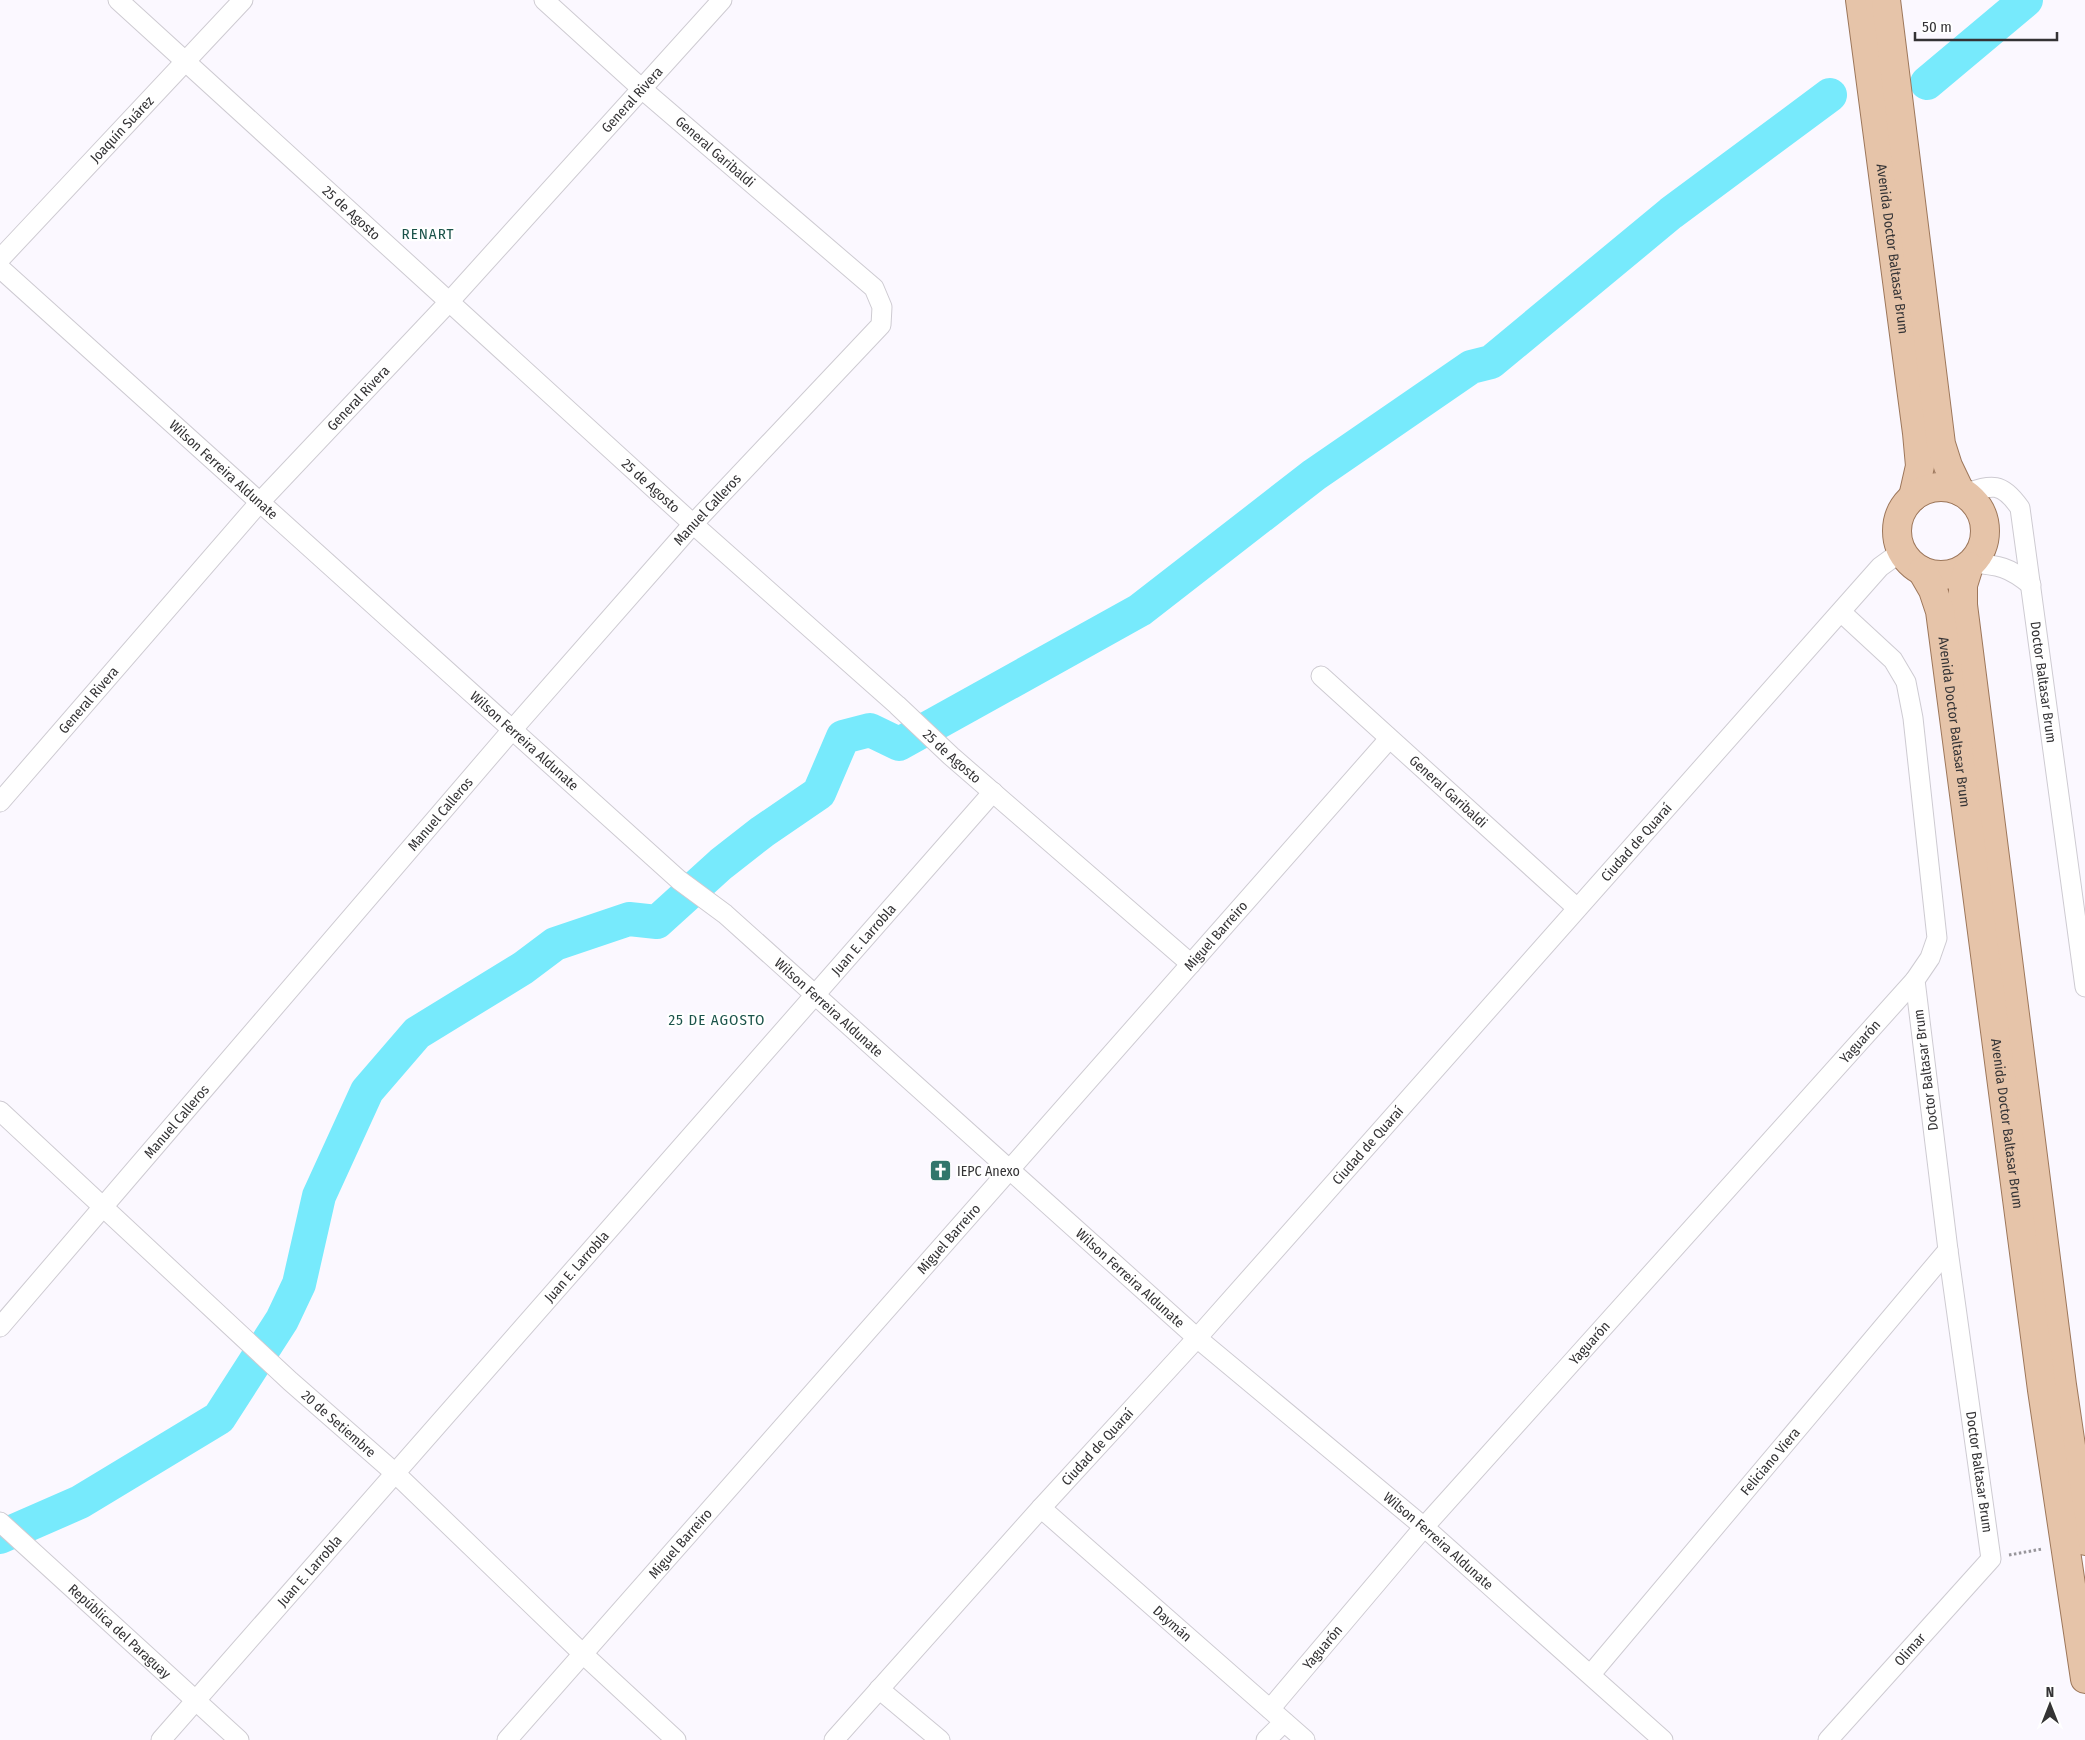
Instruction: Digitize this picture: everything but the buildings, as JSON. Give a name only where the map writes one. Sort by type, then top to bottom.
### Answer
[{"type":"main road","name":"Avenida Doctor Baltasar Brum","points":[[1860,0],[1917,433],[1920,466],[1913,497]]},
{"type":"main road","name":"Avenida Doctor Baltasar Brum","points":[[1886,0],[1942,444],[1948,466],[1962,493]]},
{"type":"main road","points":[[1937,488],[1962,493],[1978,507],[1985,524],[1985,536],[1978,556],[1958,572],[1934,575],[1922,571],[1910,562],[1902,551],[1898,540],[1897,528],[1905,506],[1913,497],[1925,490],[1937,488]]},
{"type":"main road","name":"Avenida Doctor Baltasar Brum","points":[[1970,564],[1964,585],[1963,605],[2062,1384],[2085,1679]]},
{"type":"main road","name":"Avenida Doctor Baltasar Brum","points":[[1922,571],[1933,590],[1940,611],[2041,1380],[2075,1543]]},
{"type":"street","name":"25 de Agosto","points":[[118,0],[448,302],[693,524],[897,705],[951,756],[1191,964]]},
{"type":"street","name":"Joaquín Suárez","points":[[0,259],[243,0]]},
{"type":"street","name":"General Garibaldi","points":[[544,0],[642,89],[874,288],[882,307]]},
{"type":"street","name":"General Rivera","points":[[0,802],[259,503],[448,302],[722,0]]},
{"type":"street","name":"Wilson Ferreira Aldunate","points":[[0,268],[679,880],[725,914],[1197,1338],[1424,1527],[1663,1740]]},
{"type":"street","name":"Manuel Calleros","points":[[0,1327],[512,730],[693,524],[880,324],[882,307]]},
{"type":"street","name":"Doctor Baltasar Brum","points":[[1962,493],[1986,486],[1998,488],[2010,494],[2020,508],[2085,988]]},
{"type":"street","name":"Ciudad de Quaraí","points":[[834,1740],[1041,1508],[1197,1338],[1880,567],[1902,551]]},
{"type":"street","points":[[1970,564],[2004,568],[2016,572],[2031,585]]},
{"type":"street","points":[[1840,612],[1893,660],[1906,682],[1913,718],[1937,938],[1930,958],[1915,980]]},
{"type":"street","name":"General Garibaldi","points":[[1320,676],[1576,908]]},
{"type":"street","name":"Miguel Barreiro","points":[[507,1740],[1389,738]]},
{"type":"street","name":"Juan E. Larrobla","points":[[161,1740],[993,792]]},
{"type":"street","name":"Doctor Baltasar Brum","points":[[1915,980],[1948,1250],[1992,1559]]},
{"type":"street","name":"Yaguarón","points":[[1266,1740],[1277,1716],[1424,1527],[1915,980]]},
{"type":"street","name":"20 de Setiembre","points":[[0,1111],[290,1381],[395,1473],[583,1654],[676,1740]]},
{"type":"street","name":"Feliciano Viera","points":[[1591,1674],[1948,1250]]},
{"type":"street","name":"Daymán","points":[[1041,1508],[1305,1740]]},
{"type":"street","name":"República del Paraguay","points":[[0,1522],[240,1740]]},
{"type":"street","name":"Olimar","points":[[1828,1740],[1992,1559]]},
{"type":"street","points":[[879,1689],[940,1740]]},
{"type":"path","points":[[1992,1559],[2075,1543]]},
{"type":"waterway","points":[[1927,83],[2026,0]]},
{"type":"waterway","points":[[0,1537],[80,1502],[219,1418],[282,1320],[299,1284],[319,1196],[367,1091],[417,1033],[523,968],[555,944],[629,919],[657,922],[721,864],[762,832],[819,793],[843,737],[870,730],[899,744],[1140,610],[1314,475],[1471,367],[1491,362],[1671,213],[1830,95]]},
{"type":"place","name":"IEPC Anexo","points":[[941,1171]]},
{"type":"district","name":"RENART","points":[[428,234]]},
{"type":"district","name":"25 DE AGOSTO","points":[[717,1020]]}]
